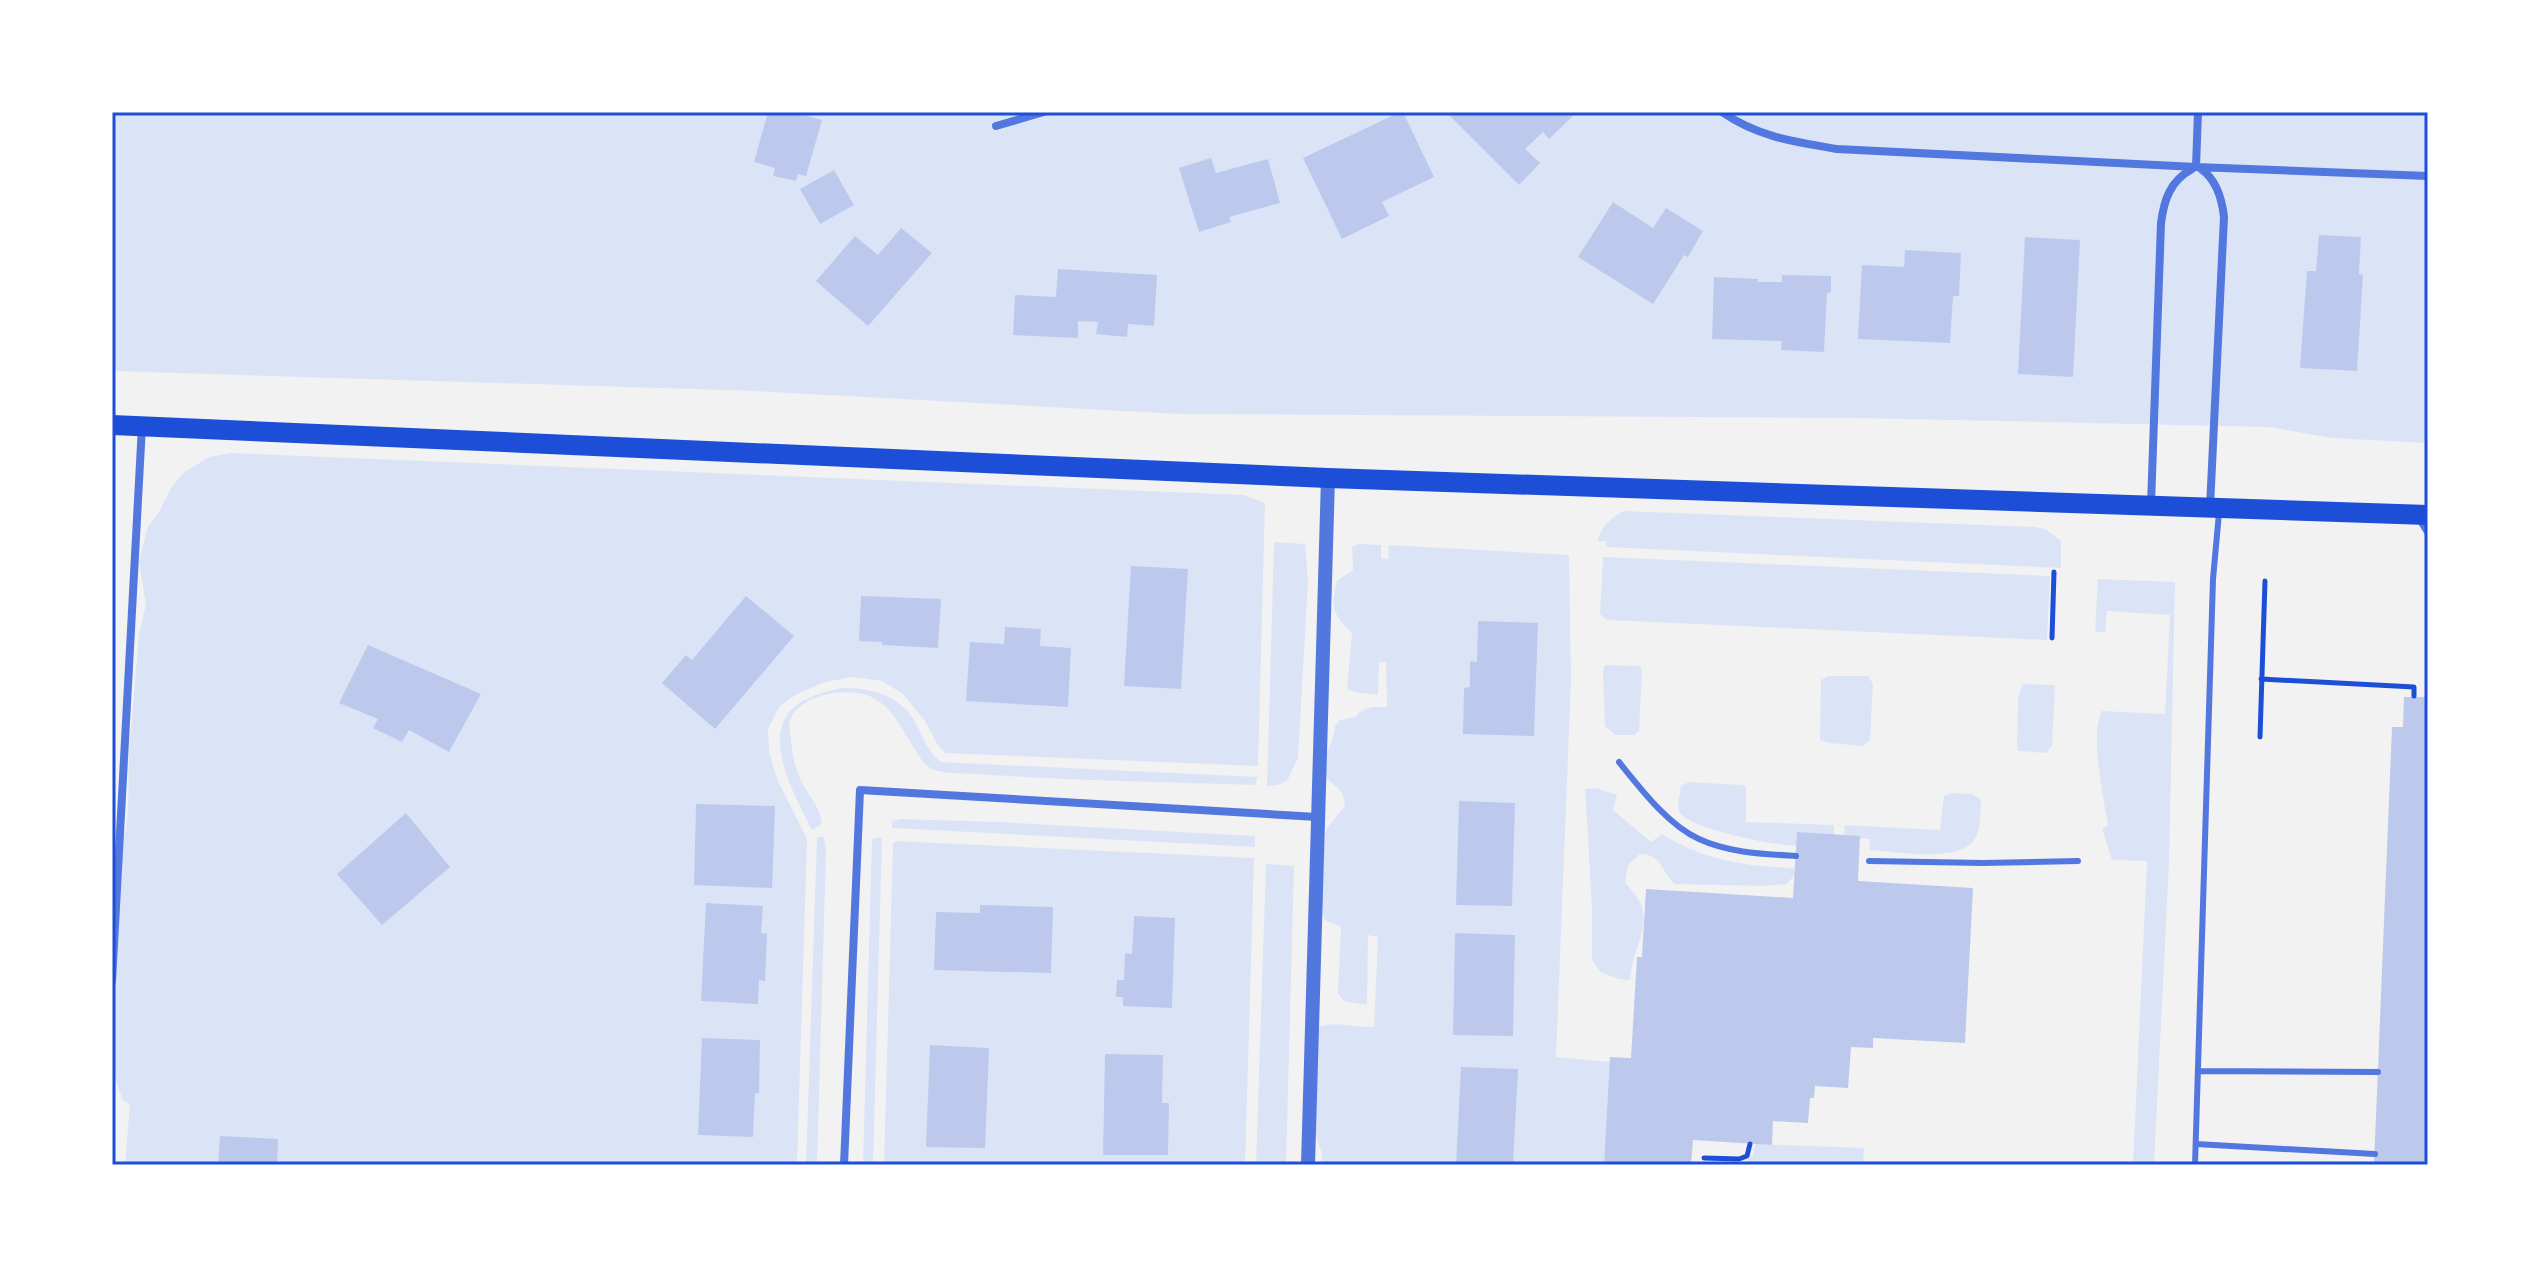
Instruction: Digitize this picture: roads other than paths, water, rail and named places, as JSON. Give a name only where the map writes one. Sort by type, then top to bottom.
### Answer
[{"type":"main road","points":[[112,425],[1328,478],[2422,515]]},
{"type":"street","points":[[996,126],[1044,112]]},
{"type":"street","points":[[1722,112],[1780,140],[1837,149],[2428,176]]},
{"type":"street","points":[[2196,167],[2198,112]]},
{"type":"street","points":[[2151,506],[2161,223],[2170,189],[2179,177],[2196,167]]},
{"type":"street","points":[[2196,167],[2204,171],[2216,187],[2224,217],[2215,508]]},
{"type":"street","points":[[112,981],[142,426]]},
{"type":"street","points":[[1308,1165],[1328,478]]},
{"type":"street","points":[[844,1165],[860,790],[1317,817]]},
{"type":"lane","points":[[2195,1165],[2215,508]]},
{"type":"lane","points":[[2422,515],[2428,534]]},
{"type":"lane","points":[[1619,762],[1657,808],[1698,839],[1746,852],[1796,856]]},
{"type":"lane","points":[[1869,861],[2078,861]]},
{"type":"lane","points":[[2198,1071],[2378,1072]]},
{"type":"lane","points":[[2196,1144],[2375,1154]]}]
